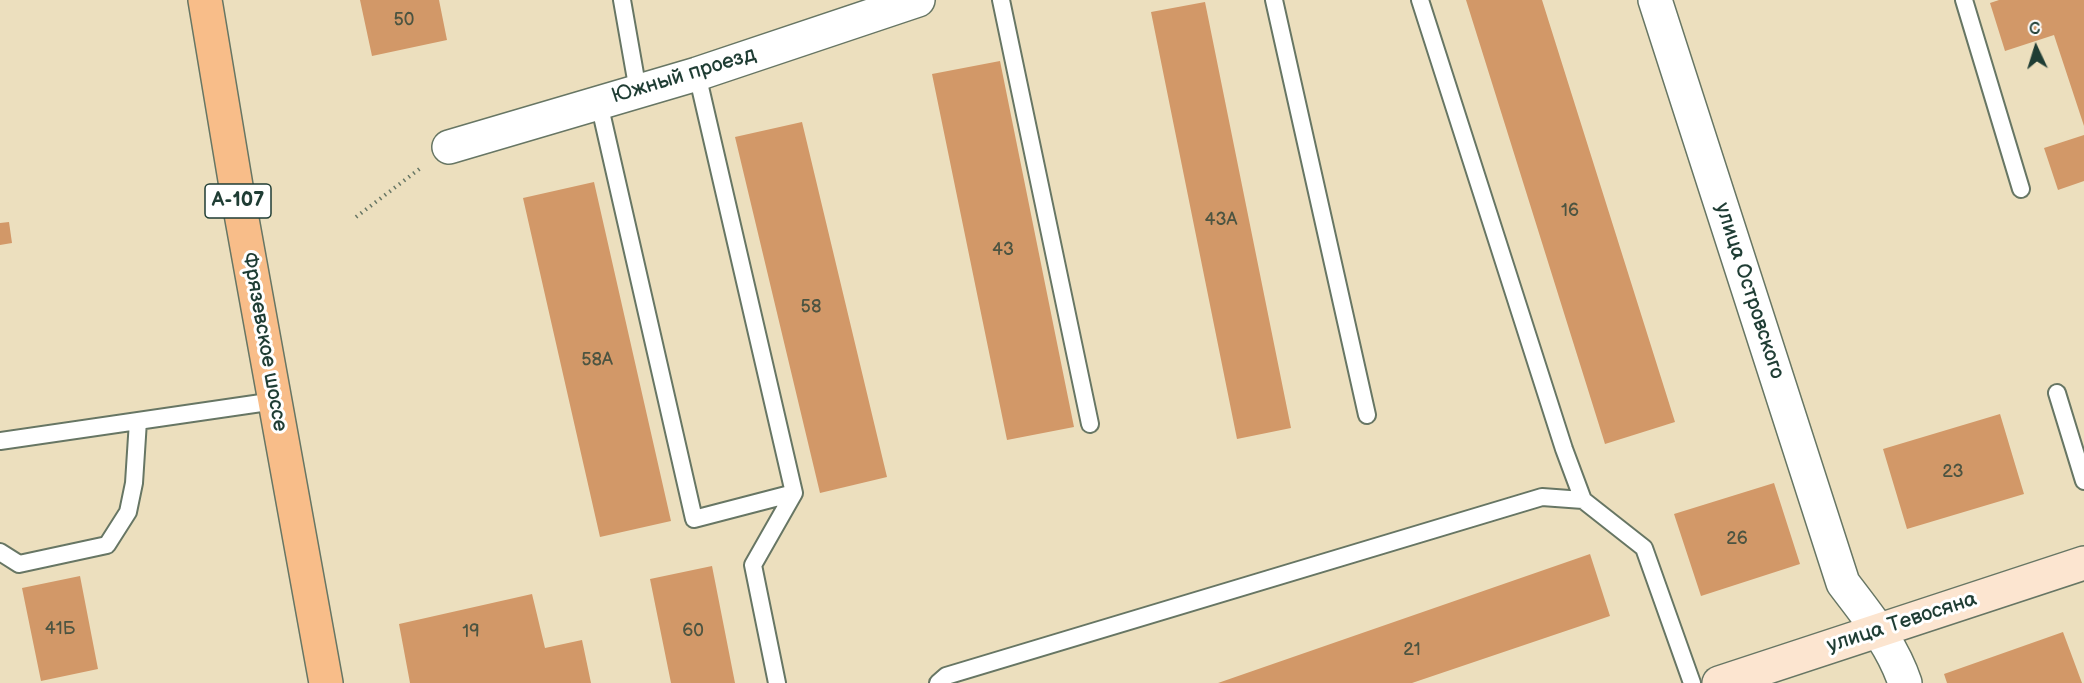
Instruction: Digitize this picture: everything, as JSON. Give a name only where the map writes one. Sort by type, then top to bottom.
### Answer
[{"type":"highway","name":"Фрязевское шоссе","points":[[205,0],[326,683]]},
{"type":"main road","name":"улица Тевосяна","points":[[1719,683],[2084,562]]},
{"type":"street","name":"Южный проезд","points":[[449,147],[697,74],[841,12],[918,0]]},
{"type":"street","name":"улица Островского","points":[[1655,0],[1843,583],[1880,631]]},
{"type":"street","points":[[1880,631],[1898,663],[1905,683]]},
{"type":"lane","points":[[622,0],[638,91]]},
{"type":"lane","points":[[1000,0],[1090,424]]},
{"type":"lane","points":[[1274,0],[1366,415]]},
{"type":"lane","points":[[1420,0],[1564,448],[1583,500],[1644,548],[1692,683]]},
{"type":"lane","points":[[1964,0],[2021,189]]},
{"type":"lane","points":[[697,74],[794,493],[753,565],[777,683]]},
{"type":"lane","points":[[599,103],[694,519],[794,493]]},
{"type":"lane","points":[[2057,393],[2084,481]]},
{"type":"lane","points":[[0,441],[275,401]]},
{"type":"lane","points":[[0,552],[19,564],[106,545],[128,512],[134,483],[138,421]]},
{"type":"lane","points":[[938,683],[946,676],[1542,497],[1583,500]]},
{"type":"path","points":[[356,217],[449,147]]},
{"type":"building","points":[[360,0],[439,0],[447,40],[372,56]]},
{"type":"building","points":[[1466,0],[1542,0],[1675,422],[1605,444]]},
{"type":"building","points":[[1999,0],[2084,0],[2084,126],[2054,35],[2005,51],[1990,3]]},
{"type":"building","points":[[1205,2],[1291,428],[1237,439],[1151,12]]},
{"type":"building","points":[[1000,61],[1074,427],[1007,440],[932,74]]},
{"type":"building","points":[[802,122],[887,477],[820,493],[735,137]]},
{"type":"building","points":[[2084,135],[2084,181],[2058,190],[2044,148]]},
{"type":"building","points":[[594,182],[671,521],[600,537],[523,198]]},
{"type":"building","points":[[9,222],[12,243],[0,245],[0,223]]},
{"type":"building","points":[[2000,414],[2024,494],[1907,529],[1883,449]]},
{"type":"building","points":[[1774,483],[1800,564],[1701,596],[1674,514]]},
{"type":"building","points":[[1590,554],[1610,616],[1412,683],[1218,683]]},
{"type":"building","points":[[712,566],[735,683],[671,683],[650,579]]},
{"type":"building","points":[[80,576],[98,669],[41,681],[22,588]]},
{"type":"building","points":[[532,594],[545,648],[582,640],[591,683],[410,683],[399,624]]},
{"type":"building","points":[[2063,632],[2082,683],[1947,683],[1944,674]]}]
